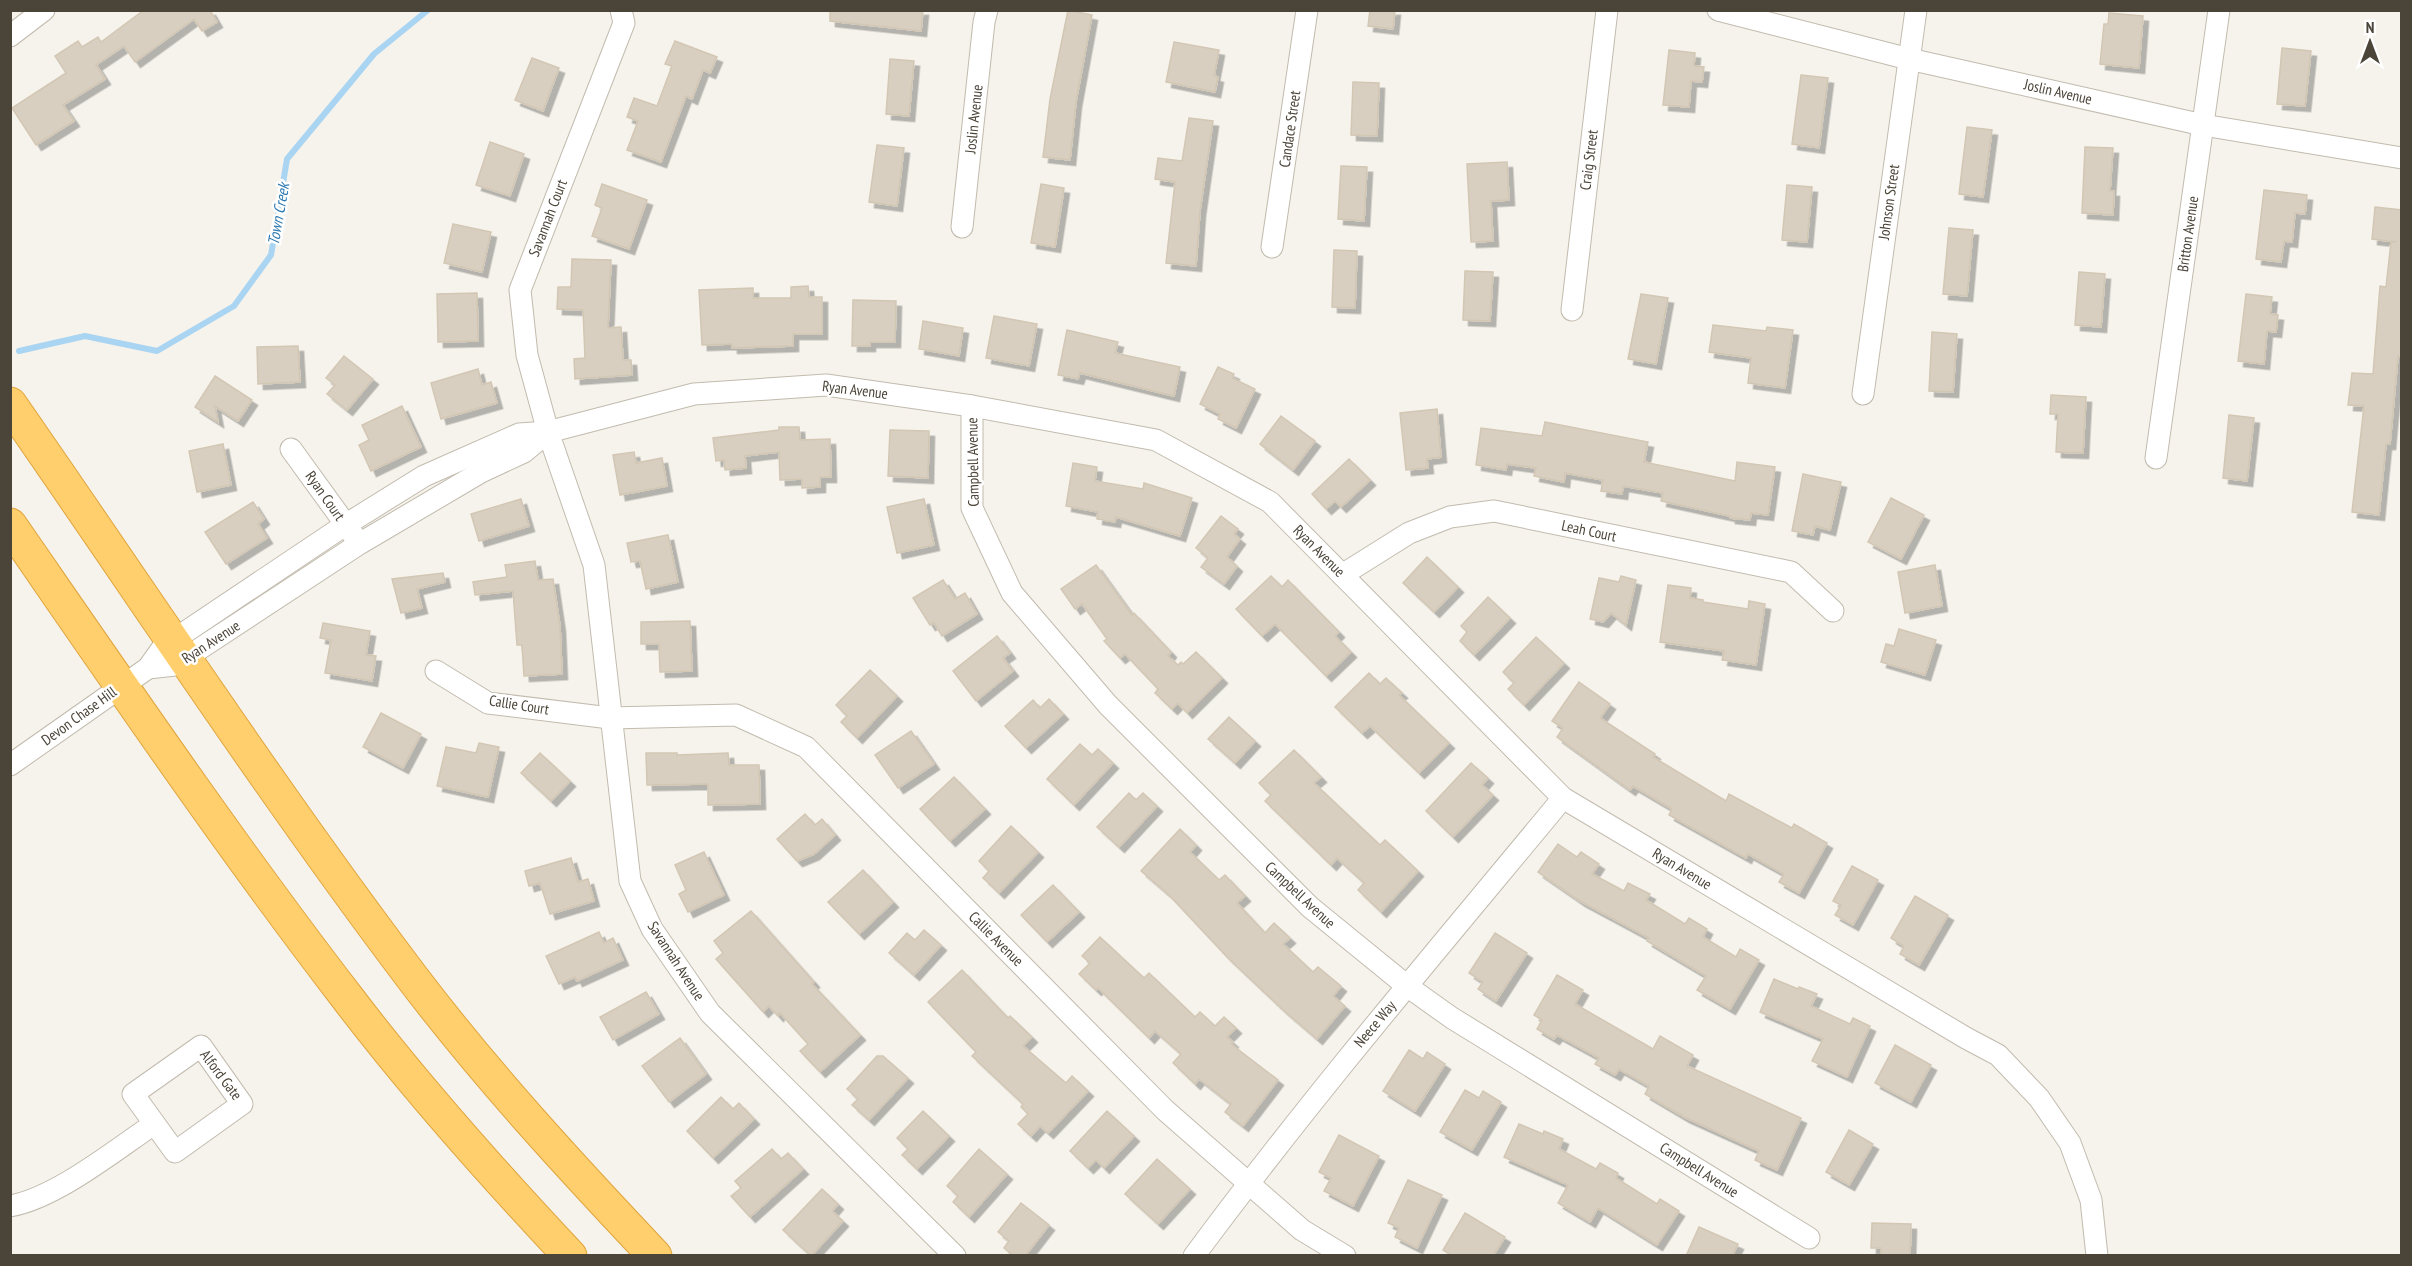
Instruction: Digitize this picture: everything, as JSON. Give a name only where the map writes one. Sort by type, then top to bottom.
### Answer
[{"type":"highway","points":[[10,404],[334,871],[413,978],[503,1089],[592,1190],[656,1256]]},
{"type":"highway","points":[[10,525],[121,686],[347,998],[465,1140],[570,1256]]},
{"type":"street","points":[[10,36],[44,10]]},
{"type":"street","name":"Savannah Court","points":[[548,432],[527,356],[520,290],[624,23],[621,10]]},
{"type":"street","name":"Joslin Avenue","points":[[962,227],[987,10]]},
{"type":"street","name":"Candace Street","points":[[1272,247],[1307,10]]},
{"type":"street","name":"Craig Street","points":[[1572,310],[1607,10]]},
{"type":"street","name":"Joslin Avenue","points":[[1718,10],[1909,59],[2203,125],[2402,158]]},
{"type":"street","name":"Johnson Street","points":[[1863,394],[1916,10]]},
{"type":"street","name":"Britton Avenue","points":[[2156,458],[2218,10]]},
{"type":"street","name":"Ryan Avenue","points":[[179,649],[345,525],[424,476],[519,434],[548,432],[694,394],[826,384],[972,406],[1156,440],[1270,502],[1563,798],[1998,1055],[2039,1098],[2070,1143],[2091,1200],[2097,1256]]},
{"type":"street","name":"Campbell Avenue","points":[[972,406],[972,508],[1011,593],[1108,705],[1310,907],[1407,986],[1452,1018],[1809,1238]]},
{"type":"street","name":"Ryan Avenue","points":[[148,668],[163,647],[179,649],[474,476],[524,452],[548,432]]},
{"type":"street","name":"Savannah Avenue","points":[[548,432],[594,565],[630,881],[652,929],[710,1013],[956,1256]]},
{"type":"street","name":"Ryan Court","points":[[291,449],[359,544]]},
{"type":"street","name":"Leah Court","points":[[1342,575],[1409,533],[1450,517],[1494,511],[1791,572],[1833,611]]},
{"type":"street","name":"Devon Chase Hill","points":[[10,765],[148,668]]},
{"type":"street","name":"Callie Court","points":[[436,671],[488,703],[610,718]]},
{"type":"street","name":"Callie Avenue","points":[[610,718],[736,715],[806,747],[1165,1110],[1302,1230],[1345,1256]]},
{"type":"street","name":"Neece Way","points":[[1194,1256],[1248,1183],[1563,798]]},
{"type":"street","name":"Alford Gate","points":[[201,1046],[243,1104],[175,1152],[154,1124],[133,1094],[201,1046]]},
{"type":"street","points":[[10,1206],[52,1192],[154,1124]]},
{"type":"building","points":[[144,10],[210,10],[217,22],[202,31],[194,19],[135,62],[124,46],[96,65],[105,79],[63,105],[74,121],[36,145],[12,108],[66,73],[55,56],[78,41],[82,47],[98,37],[101,42]]},
{"type":"building","points":[[830,10],[923,10],[921,31],[830,21]]},
{"type":"building","points":[[1068,10],[1092,15],[1076,102],[1070,160],[1043,157],[1050,99]]},
{"type":"building","points":[[1370,10],[1395,10],[1393,29],[1368,26]]},
{"type":"building","points":[[2109,13],[2143,16],[2139,68],[2100,64],[2104,24],[2108,24]]},
{"type":"building","points":[[675,41],[717,57],[710,73],[703,70],[692,99],[686,96],[661,162],[627,150],[638,121],[627,117],[634,98],[657,106],[672,66],[665,64]]},
{"type":"building","points":[[1174,42],[1219,50],[1214,76],[1218,77],[1215,92],[1166,82]]},
{"type":"building","points":[[2282,48],[2311,51],[2305,106],[2277,104]]},
{"type":"building","points":[[1669,50],[1695,53],[1694,66],[1704,67],[1702,82],[1691,81],[1689,107],[1663,105]]},
{"type":"building","points":[[532,58],[559,68],[543,111],[515,100]]},
{"type":"building","points":[[890,59],[914,61],[909,116],[886,114]]},
{"type":"building","points":[[1801,75],[1828,78],[1819,148],[1792,144]]},
{"type":"building","points":[[1353,82],[1379,83],[1377,136],[1351,135]]},
{"type":"building","points":[[1189,118],[1213,121],[1200,211],[1196,266],[1166,263],[1175,182],[1155,179],[1158,158],[1182,161]]},
{"type":"building","points":[[1967,127],[1992,130],[1983,197],[1959,194]]},
{"type":"building","points":[[490,142],[524,154],[510,196],[476,185]]},
{"type":"building","points":[[877,145],[904,148],[897,206],[869,202]]},
{"type":"building","points":[[2085,147],[2113,148],[2110,191],[2114,191],[2113,215],[2082,213]]},
{"type":"building","points":[[1507,162],[1509,200],[1491,201],[1493,241],[1471,242],[1467,164]]},
{"type":"building","points":[[1341,166],[1367,167],[1364,221],[1338,219]]},
{"type":"building","points":[[602,184],[647,200],[629,249],[592,236],[602,208],[595,205]]},
{"type":"building","points":[[1041,184],[1064,188],[1055,247],[1031,243]]},
{"type":"building","points":[[1787,185],[1812,187],[1807,242],[1782,240]]},
{"type":"building","points":[[2264,190],[2307,195],[2305,214],[2295,213],[2292,242],[2284,241],[2281,262],[2256,259]]},
{"type":"building","points":[[2375,207],[2402,210],[2402,357],[2398,356],[2390,444],[2386,444],[2379,515],[2352,512],[2364,406],[2348,405],[2352,373],[2373,374],[2380,286],[2386,287],[2391,242],[2397,242],[2372,239]]},
{"type":"building","points":[[453,224],[491,232],[482,272],[444,263]]},
{"type":"building","points":[[1949,228],[1973,230],[1967,296],[1943,294]]},
{"type":"building","points":[[1334,250],[1357,251],[1355,308],[1332,307]]},
{"type":"building","points":[[572,259],[611,260],[608,328],[621,327],[623,360],[631,360],[632,375],[575,379],[574,359],[585,358],[583,310],[557,309],[558,287],[571,287]]},
{"type":"building","points":[[1465,271],[1493,272],[1490,321],[1463,320]]},
{"type":"building","points":[[2079,272],[2105,274],[2101,327],[2075,325]]},
{"type":"building","points":[[808,286],[809,297],[822,297],[822,334],[793,334],[793,346],[732,348],[732,344],[702,345],[699,290],[753,288],[753,298],[791,298],[791,287]]},
{"type":"building","points":[[477,293],[478,341],[438,342],[437,294]]},
{"type":"building","points":[[1641,294],[1668,298],[1656,364],[1628,359]]},
{"type":"building","points":[[2246,294],[2272,297],[2270,314],[2278,315],[2276,332],[2267,331],[2264,364],[2238,361]]},
{"type":"building","points":[[853,300],[896,301],[895,342],[870,342],[870,346],[852,346]]},
{"type":"building","points":[[994,316],[1037,324],[1029,366],[986,358]]},
{"type":"building","points":[[923,321],[963,328],[959,356],[919,349]]},
{"type":"building","points":[[1713,325],[1766,331],[1767,327],[1793,330],[1785,388],[1748,383],[1751,358],[1709,352]]},
{"type":"building","points":[[1067,330],[1118,342],[1115,353],[1180,367],[1174,396],[1080,373],[1078,379],[1058,375]]},
{"type":"building","points":[[1932,332],[1957,334],[1953,392],[1929,391]]},
{"type":"building","points":[[298,346],[300,382],[258,384],[257,347]]},
{"type":"building","points":[[344,356],[373,379],[347,410],[327,394],[335,385],[326,378]]},
{"type":"building","points":[[1218,367],[1234,374],[1232,378],[1255,389],[1236,428],[1218,419],[1220,414],[1200,404]]},
{"type":"building","points":[[478,369],[482,385],[491,382],[497,403],[441,419],[431,383]]},
{"type":"building","points":[[215,376],[252,400],[238,421],[215,406],[218,422],[195,407]]},
{"type":"building","points":[[2051,395],[2086,397],[2083,453],[2056,452],[2058,414],[2050,414]]},
{"type":"building","points":[[402,406],[421,447],[371,471],[359,445],[369,440],[362,425]]},
{"type":"building","points":[[1437,409],[1441,457],[1427,459],[1428,468],[1406,470],[1400,413]]},
{"type":"building","points":[[2229,415],[2254,418],[2247,481],[2223,478]]},
{"type":"building","points":[[1281,416],[1315,441],[1293,470],[1260,444]]},
{"type":"building","points":[[1545,422],[1648,442],[1644,462],[1735,481],[1737,462],[1775,467],[1768,515],[1751,513],[1750,520],[1730,518],[1730,516],[1661,501],[1663,493],[1623,486],[1622,494],[1601,491],[1603,480],[1565,473],[1564,482],[1534,476],[1536,468],[1507,464],[1506,470],[1476,465],[1481,428],[1542,436]]},
{"type":"building","points":[[779,427],[799,427],[800,440],[830,439],[831,477],[820,477],[820,487],[802,488],[802,479],[780,480],[779,452],[745,456],[746,468],[725,470],[724,460],[716,461],[713,438],[779,430]]},
{"type":"building","points":[[890,430],[929,431],[928,478],[888,476]]},
{"type":"building","points":[[223,444],[231,485],[197,492],[189,451]]},
{"type":"building","points":[[634,452],[636,463],[662,458],[667,486],[620,495],[613,455]]},
{"type":"building","points":[[1349,459],[1370,480],[1341,507],[1335,501],[1326,509],[1312,494]]},
{"type":"building","points":[[1073,463],[1097,467],[1095,481],[1143,489],[1144,483],[1192,498],[1180,536],[1116,517],[1115,522],[1097,519],[1098,512],[1066,506]]},
{"type":"building","points":[[1803,474],[1841,482],[1830,530],[1815,526],[1813,535],[1792,531]]},
{"type":"building","points":[[1891,498],[1924,515],[1901,559],[1868,542]]},
{"type":"building","points":[[521,499],[529,526],[479,541],[471,514]]},
{"type":"building","points":[[924,499],[934,545],[897,553],[887,507]]},
{"type":"building","points":[[253,502],[264,519],[258,524],[267,538],[226,564],[205,532]]},
{"type":"building","points":[[1221,516],[1238,529],[1234,534],[1240,539],[1227,557],[1237,566],[1224,584],[1201,567],[1208,558],[1196,548]]},
{"type":"building","points":[[668,535],[678,582],[646,589],[640,561],[631,562],[627,543]]},
{"type":"building","points":[[1427,557],[1458,587],[1434,612],[1403,583]]},
{"type":"building","points":[[535,561],[538,580],[553,579],[560,626],[562,674],[524,676],[522,645],[517,645],[513,591],[475,595],[473,582],[507,577],[505,565]]},
{"type":"building","points":[[1096,565],[1132,615],[1134,613],[1171,652],[1168,656],[1178,665],[1181,662],[1183,664],[1196,652],[1222,678],[1187,713],[1178,703],[1172,709],[1155,693],[1158,689],[1125,654],[1120,658],[1104,641],[1107,639],[1082,604],[1075,609],[1061,589]]},
{"type":"building","points":[[1935,565],[1942,606],[1905,613],[1898,572]]},
{"type":"building","points":[[443,573],[445,582],[417,589],[422,608],[401,613],[392,579]]},
{"type":"building","points":[[1271,576],[1282,587],[1288,580],[1339,632],[1335,636],[1351,652],[1326,676],[1275,624],[1262,636],[1236,609]]},
{"type":"building","points":[[1621,576],[1636,580],[1626,625],[1611,613],[1603,622],[1590,619],[1599,578],[1619,582]]},
{"type":"building","points":[[943,580],[955,599],[965,593],[977,614],[942,636],[934,623],[930,625],[913,598]]},
{"type":"building","points":[[1668,585],[1691,588],[1690,598],[1703,600],[1703,602],[1748,609],[1749,601],[1765,604],[1756,665],[1722,660],[1724,651],[1660,642]]},
{"type":"building","points":[[1488,597],[1510,618],[1474,655],[1460,641],[1467,632],[1461,626]]},
{"type":"building","points":[[690,621],[692,671],[660,672],[659,644],[641,644],[641,622]]},
{"type":"building","points":[[323,623],[370,631],[366,655],[376,656],[372,681],[325,673],[331,640],[320,638]]},
{"type":"building","points":[[1899,629],[1936,640],[1925,675],[1881,662],[1886,644],[1894,646]]},
{"type":"building","points":[[997,636],[1010,653],[1003,658],[1013,671],[976,701],[953,671]]},
{"type":"building","points":[[1536,637],[1564,663],[1524,705],[1508,689],[1514,683],[1503,672]]},
{"type":"building","points":[[870,670],[897,696],[857,738],[841,722],[847,716],[836,705]]},
{"type":"building","points":[[1369,673],[1380,684],[1386,678],[1402,693],[1399,695],[1449,743],[1419,773],[1370,726],[1362,733],[1335,707]]},
{"type":"building","points":[[1579,682],[1610,704],[1600,718],[1655,754],[1653,757],[1726,801],[1729,794],[1792,828],[1794,824],[1827,843],[1799,893],[1779,882],[1784,874],[1748,854],[1746,858],[1669,815],[1672,809],[1633,786],[1630,790],[1557,737],[1563,728],[1552,721]]},
{"type":"building","points":[[1049,699],[1063,714],[1026,748],[1005,726],[1033,700],[1040,708]]},
{"type":"building","points":[[381,713],[421,734],[403,768],[363,747]]},
{"type":"building","points":[[1229,717],[1255,741],[1235,763],[1208,739]]},
{"type":"building","points":[[911,731],[934,764],[898,788],[875,755]]},
{"type":"building","points":[[479,743],[499,747],[488,797],[437,786],[446,747],[476,753]]},
{"type":"building","points":[[1080,744],[1092,755],[1098,749],[1113,763],[1074,805],[1047,779]]},
{"type":"building","points":[[1294,750],[1321,777],[1314,783],[1380,845],[1385,840],[1418,871],[1381,912],[1358,890],[1364,883],[1337,858],[1331,865],[1265,801],[1271,795],[1259,783]]},
{"type":"building","points":[[540,753],[570,781],[551,801],[521,773]]},
{"type":"building","points":[[646,753],[677,753],[677,755],[728,753],[729,765],[759,765],[760,804],[708,805],[708,784],[647,785]]},
{"type":"building","points":[[1471,763],[1488,778],[1482,785],[1493,795],[1453,837],[1426,811]]},
{"type":"building","points":[[954,777],[985,809],[950,841],[920,809]]},
{"type":"building","points":[[1129,793],[1136,800],[1143,793],[1157,806],[1119,847],[1097,827]]},
{"type":"building","points":[[805,814],[815,825],[822,819],[835,835],[814,854],[797,861],[777,839]]},
{"type":"building","points":[[1011,826],[1038,852],[999,893],[983,878],[989,871],[979,861]]},
{"type":"building","points":[[1180,829],[1196,845],[1190,852],[1219,880],[1225,875],[1245,896],[1237,903],[1265,933],[1274,923],[1290,938],[1283,944],[1313,972],[1318,967],[1341,986],[1333,996],[1345,1006],[1317,1039],[1228,958],[1169,895],[1141,871]]},
{"type":"building","points":[[1558,844],[1577,857],[1581,852],[1599,864],[1592,874],[1624,891],[1628,883],[1650,894],[1646,900],[1685,924],[1689,918],[1707,929],[1703,937],[1736,957],[1740,949],[1759,960],[1730,1009],[1697,990],[1706,976],[1647,941],[1649,938],[1580,901],[1538,872]]},
{"type":"building","points":[[704,852],[724,895],[688,912],[679,894],[686,890],[675,865]]},
{"type":"building","points":[[571,858],[578,882],[588,879],[594,901],[550,914],[540,883],[529,886],[525,871]]},
{"type":"building","points":[[1852,866],[1878,880],[1853,925],[1835,915],[1841,905],[1833,901]]},
{"type":"building","points":[[863,870],[893,902],[859,934],[828,902]]},
{"type":"building","points":[[1053,885],[1079,912],[1047,942],[1021,915]]},
{"type":"building","points":[[1915,896],[1948,915],[1919,965],[1900,954],[1904,946],[1891,938]]},
{"type":"building","points":[[751,911],[814,982],[812,984],[860,1035],[820,1072],[800,1051],[808,1044],[780,1013],[778,1016],[769,1006],[763,1012],[716,959],[723,953],[714,941]]},
{"type":"building","points":[[924,930],[941,945],[914,975],[889,953],[907,933],[915,940]]},
{"type":"building","points":[[599,932],[604,943],[613,938],[623,960],[577,981],[575,977],[559,984],[546,956]]},
{"type":"building","points":[[1495,933],[1527,953],[1496,1001],[1478,989],[1483,982],[1469,973]]},
{"type":"building","points":[[1100,937],[1144,978],[1149,973],[1195,1017],[1200,1012],[1215,1026],[1224,1017],[1236,1028],[1227,1037],[1233,1042],[1231,1044],[1278,1080],[1243,1126],[1225,1112],[1231,1104],[1199,1079],[1195,1084],[1173,1063],[1181,1054],[1155,1031],[1149,1038],[1098,988],[1096,990],[1079,974],[1090,963],[1082,956]]},
{"type":"building","points":[[962,970],[1008,1018],[1010,1016],[1032,1037],[1023,1046],[1066,1083],[1072,1076],[1088,1091],[1048,1133],[1040,1126],[1031,1136],[1018,1124],[1028,1114],[1021,1107],[1023,1104],[972,1056],[976,1052],[928,1002]]},
{"type":"building","points":[[1557,975],[1583,990],[1575,1004],[1653,1049],[1660,1036],[1693,1055],[1687,1066],[1801,1118],[1777,1170],[1755,1160],[1759,1151],[1684,1117],[1645,1094],[1649,1086],[1619,1069],[1615,1075],[1595,1064],[1599,1058],[1557,1035],[1554,1039],[1537,1029],[1542,1020],[1534,1015]]},
{"type":"building","points":[[1774,979],[1817,994],[1811,1006],[1850,1024],[1853,1018],[1870,1026],[1847,1077],[1812,1061],[1823,1039],[1760,1012]]},
{"type":"building","points":[[646,992],[659,1014],[613,1040],[600,1017]]},
{"type":"building","points":[[680,1038],[706,1074],[669,1102],[642,1066]]},
{"type":"building","points":[[1895,1045],[1931,1065],[1911,1102],[1875,1083]]},
{"type":"building","points":[[1409,1050],[1423,1059],[1427,1052],[1445,1064],[1415,1111],[1383,1091]]},
{"type":"building","points":[[877,1056],[883,1056],[908,1078],[869,1120],[852,1105],[858,1099],[847,1089]]},
{"type":"building","points":[[1465,1090],[1479,1098],[1483,1091],[1501,1102],[1472,1150],[1440,1132]]},
{"type":"building","points":[[721,1097],[733,1109],[739,1103],[754,1119],[713,1158],[687,1131]]},
{"type":"building","points":[[923,1111],[949,1136],[917,1169],[902,1155],[908,1149],[897,1138]]},
{"type":"building","points":[[1107,1111],[1134,1136],[1104,1168],[1096,1160],[1088,1168],[1070,1151]]},
{"type":"building","points":[[1519,1124],[1563,1139],[1559,1149],[1596,1169],[1600,1163],[1618,1173],[1616,1178],[1657,1204],[1660,1199],[1679,1211],[1657,1245],[1598,1208],[1590,1222],[1558,1203],[1568,1185],[1504,1157]]},
{"type":"building","points":[[1849,1130],[1873,1144],[1849,1185],[1826,1172]]},
{"type":"building","points":[[1339,1135],[1379,1156],[1353,1206],[1324,1191],[1331,1178],[1319,1172]]},
{"type":"building","points":[[772,1149],[781,1159],[788,1153],[803,1169],[750,1217],[731,1196],[741,1188],[735,1181]]},
{"type":"building","points":[[979,1149],[1007,1174],[969,1217],[953,1202],[958,1196],[947,1186]]},
{"type":"building","points":[[1157,1159],[1190,1189],[1158,1224],[1125,1194]]},
{"type":"building","points":[[1408,1180],[1442,1195],[1417,1248],[1395,1237],[1399,1228],[1388,1223]]},
{"type":"building","points":[[822,1189],[838,1204],[832,1211],[843,1221],[811,1256],[783,1230]]},
{"type":"building","points":[[1021,1203],[1049,1225],[1025,1256],[1013,1256],[1004,1248],[1009,1241],[998,1232]]},
{"type":"building","points":[[1465,1213],[1505,1237],[1493,1256],[1452,1256],[1443,1250]]},
{"type":"building","points":[[1872,1223],[1911,1224],[1910,1256],[1881,1256],[1881,1248],[1871,1248]]},
{"type":"building","points":[[1699,1227],[1738,1244],[1732,1256],[1686,1256]]},
{"type":"waterway","name":"Town Creek","points":[[19,351],[85,336],[157,351],[234,306],[271,255],[287,159],[374,54],[428,10]]}]
